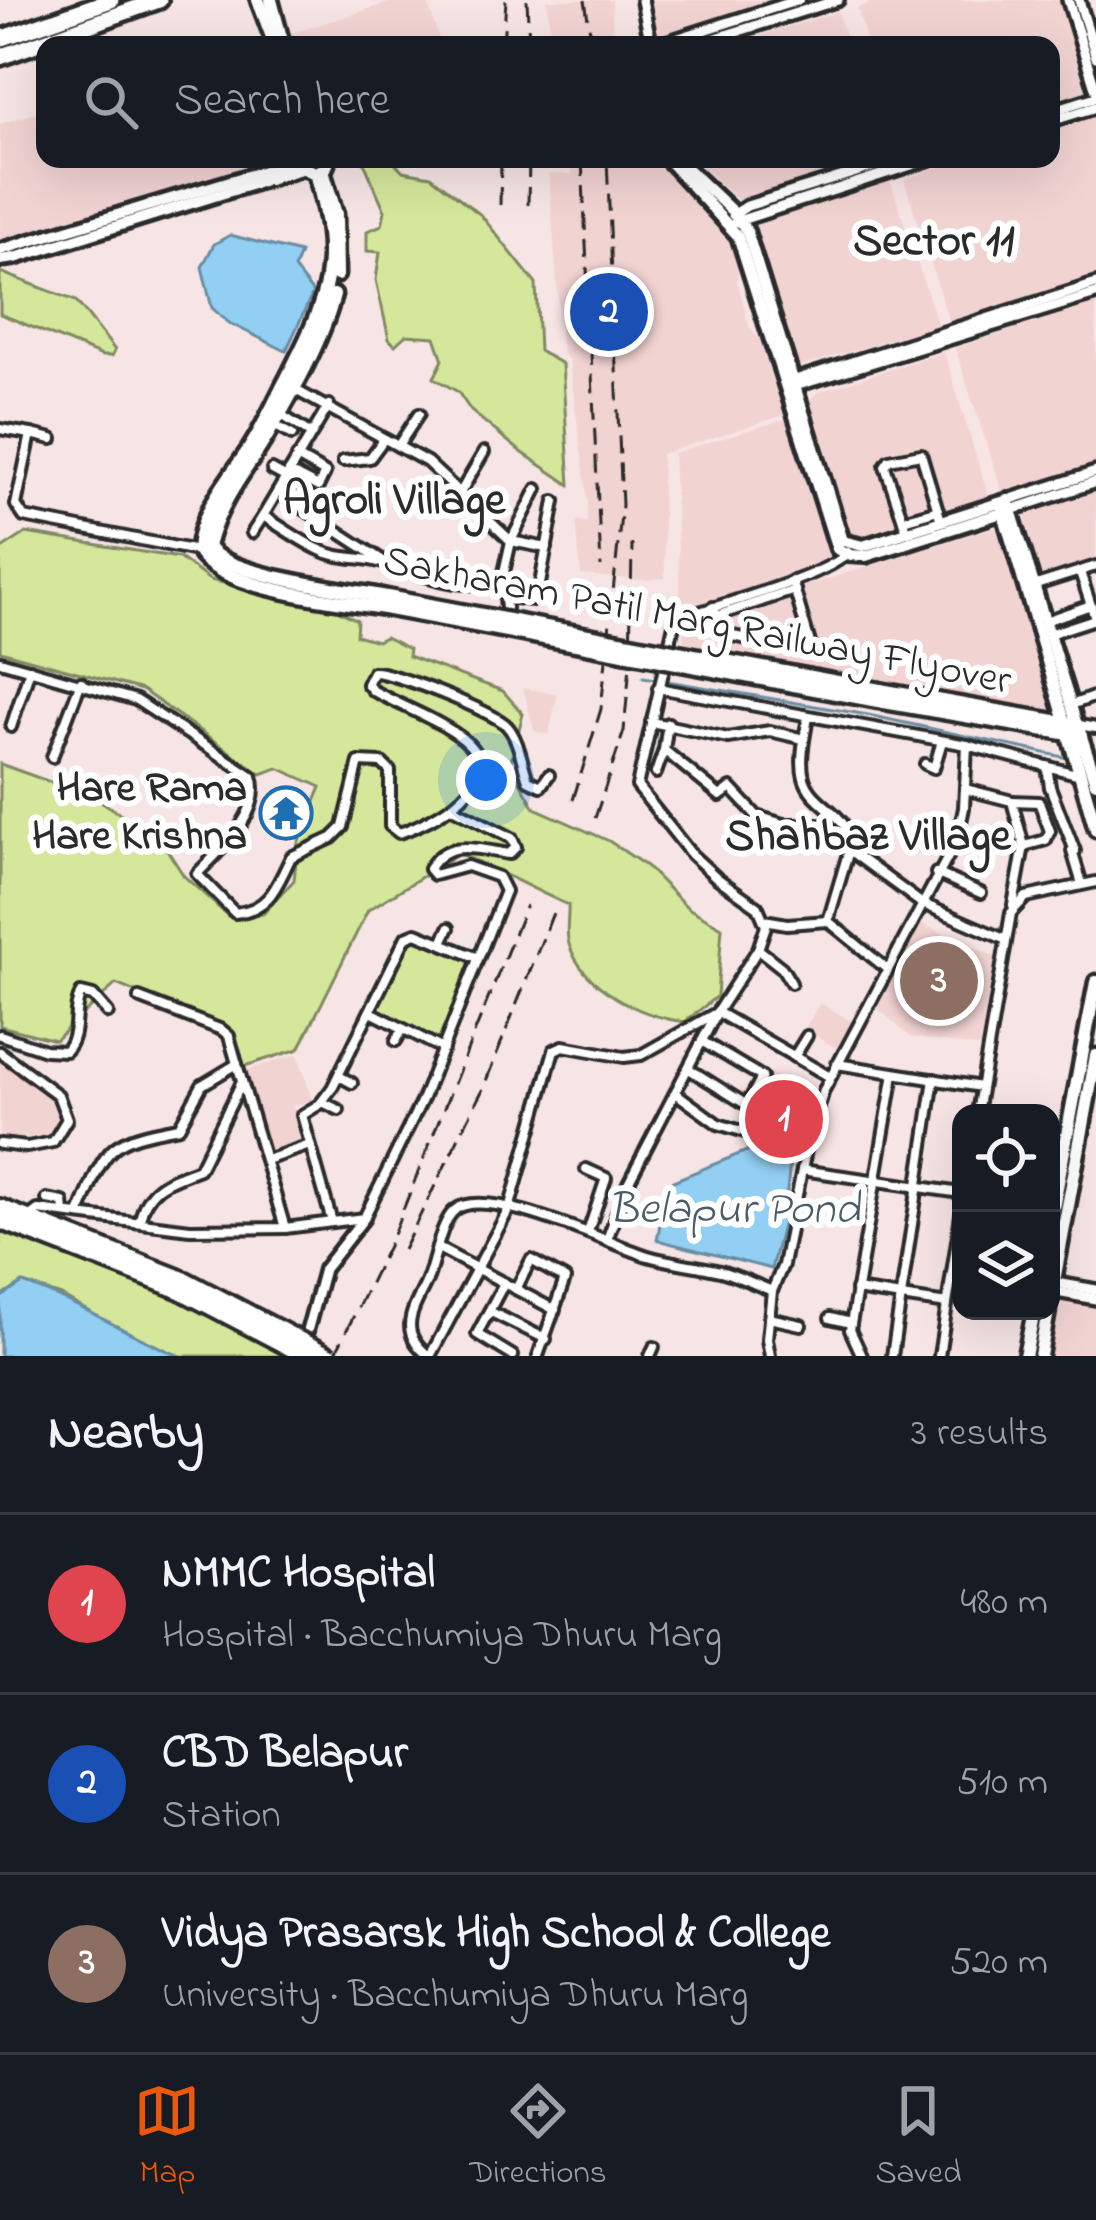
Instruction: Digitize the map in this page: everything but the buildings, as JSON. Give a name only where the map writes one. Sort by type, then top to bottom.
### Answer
[{"type":"highway","points":[[0,28],[79,0]]},
{"type":"highway","points":[[0,43],[111,0]]},
{"type":"highway","points":[[0,43],[133,0]]},
{"type":"highway","points":[[58,36],[158,0]]},
{"type":"highway","points":[[0,57],[36,44]]},
{"type":"highway","points":[[0,1208],[24,1224],[183,1285],[331,1356]]},
{"type":"highway","points":[[0,1221],[24,1224]]},
{"type":"highway","points":[[183,1285],[301,1356]]},
{"type":"main road","points":[[258,0],[275,36]]},
{"type":"main road","points":[[271,0],[277,36]]},
{"type":"main road","points":[[0,255],[303,168]]},
{"type":"main road","points":[[198,551],[217,494],[327,319],[339,267],[336,214],[319,168]]},
{"type":"main road","points":[[677,168],[734,219]]},
{"type":"main road","points":[[686,168],[734,219],[791,384],[834,544],[866,556],[1005,506]]},
{"type":"main road","points":[[275,419],[288,386]]},
{"type":"main road","name":"Sakharam Patil Marg Railway Flyover","points":[[275,419],[225,499],[208,546],[216,557],[385,603],[1073,731]]},
{"type":"main road","points":[[849,550],[940,515],[1005,506]]},
{"type":"main road","points":[[1005,506],[1073,731],[1096,780]]},
{"type":"main road","name":"Sakharam Patil Marg Railway Flyover","points":[[198,551],[212,568],[295,593],[385,603]]},
{"type":"main road","points":[[1030,587],[1071,705],[1078,774],[1096,829]]},
{"type":"main road","points":[[1053,1212],[1085,1108],[1096,982]]},
{"type":"main road","points":[[1060,1245],[1096,1056]]},
{"type":"main road","points":[[1025,1356],[1032,1320]]},
{"type":"main road","points":[[1040,1356],[1046,1320]]},
{"type":"street","points":[[642,0],[652,36]]},
{"type":"street","points":[[684,36],[799,0]]},
{"type":"street","points":[[723,36],[838,0]]},
{"type":"street","points":[[1060,108],[1096,94],[1068,0]]},
{"type":"street","points":[[1079,0],[1096,56]]},
{"type":"street","points":[[1060,118],[1096,107]]},
{"type":"street","points":[[734,219],[873,168]]},
{"type":"street","points":[[734,219],[901,168]]},
{"type":"street","points":[[791,384],[1095,291],[1096,309]]},
{"type":"street","points":[[288,386],[427,462],[511,541],[548,548]]},
{"type":"street","points":[[252,533],[283,491],[329,405]]},
{"type":"street","points":[[398,446],[419,414]]},
{"type":"street","points":[[275,419],[304,445]]},
{"type":"street","points":[[275,419],[308,432]]},
{"type":"street","points":[[0,429],[52,439]]},
{"type":"street","points":[[31,434],[16,505],[24,517],[198,551]]},
{"type":"street","points":[[343,461],[370,458],[384,440]]},
{"type":"street","points":[[460,493],[484,452]]},
{"type":"street","points":[[905,526],[885,466],[889,460],[920,454],[940,515]]},
{"type":"street","points":[[272,470],[317,488],[325,475],[300,458]]},
{"type":"street","points":[[1005,506],[1096,472]]},
{"type":"street","points":[[1005,506],[1096,482]]},
{"type":"street","points":[[506,608],[503,577],[511,541],[537,489]]},
{"type":"street","points":[[283,491],[362,549],[400,569]]},
{"type":"street","points":[[506,597],[536,598],[556,501]]},
{"type":"street","points":[[263,516],[317,549],[346,560],[375,561],[477,583],[503,577]]},
{"type":"street","points":[[608,1237],[623,1196],[717,1012],[758,949],[764,920],[758,907],[691,854],[639,793],[675,620],[794,585],[839,563],[849,550]]},
{"type":"street","points":[[1030,587],[1096,566]]},
{"type":"street","points":[[1048,629],[1095,619],[1079,571]]},
{"type":"street","points":[[715,611],[723,634],[803,650],[810,643],[794,585]]},
{"type":"street","points":[[1048,629],[1091,605]]},
{"type":"street","points":[[0,661],[136,700],[254,780],[241,826],[197,874],[236,913],[260,907],[281,883],[291,857],[332,838],[343,826],[358,762],[382,763],[390,771],[390,826],[396,832],[453,808],[473,784],[478,757],[463,740],[372,690],[367,684],[373,672],[395,676],[497,718],[511,730],[528,780],[541,786],[549,775]]},
{"type":"street","points":[[11,727],[31,669]]},
{"type":"street","points":[[52,757],[81,682]]},
{"type":"street","points":[[658,688],[967,746],[1096,780]]},
{"type":"street","points":[[1071,705],[1096,696]]},
{"type":"street","points":[[808,717],[804,779],[841,818],[849,845],[828,921]]},
{"type":"street","points":[[651,722],[728,738],[770,731],[804,740]]},
{"type":"street","points":[[656,773],[668,723]]},
{"type":"street","points":[[1073,731],[1096,728]]},
{"type":"street","points":[[925,764],[934,768],[942,741]]},
{"type":"street","points":[[770,1356],[772,1291],[787,1251],[806,1150],[830,1077],[962,825],[967,746]]},
{"type":"street","points":[[664,750],[720,796],[731,788],[757,816],[782,824],[818,824],[921,903],[1004,939]]},
{"type":"street","points":[[1048,766],[1050,787],[1075,851]]},
{"type":"street","points":[[965,789],[1012,801],[1039,802],[1050,831],[1046,840],[1024,846]]},
{"type":"street","points":[[978,1104],[1024,846],[1012,801]]},
{"type":"street","points":[[301,1356],[324,1269],[364,1218],[443,1049],[503,895],[503,880],[466,866],[439,875],[430,872],[434,859],[455,848],[506,854],[516,848],[512,838],[453,808]]},
{"type":"street","points":[[1060,814],[1082,884]]},
{"type":"street","points":[[926,848],[931,841],[946,852]]},
{"type":"street","points":[[936,873],[981,893]]},
{"type":"street","points":[[1011,913],[1022,898],[1096,882]]},
{"type":"street","points":[[764,920],[787,924],[828,921],[887,970]]},
{"type":"street","points":[[442,942],[449,928]]},
{"type":"street","points":[[332,1222],[302,1114],[322,1102],[339,1076],[406,937],[416,933],[478,958]]},
{"type":"street","points":[[758,949],[782,968],[791,983]]},
{"type":"street","points":[[0,1035],[45,1050],[65,1051],[72,1045],[81,993],[94,996],[108,1013]]},
{"type":"street","points":[[139,998],[229,1036],[285,1228]]},
{"type":"street","points":[[371,1012],[443,1049]]},
{"type":"street","points":[[717,1012],[830,1077]]},
{"type":"street","points":[[717,1012],[641,1055],[624,1058],[557,1047],[508,1209],[429,1356],[412,1342],[407,1329],[440,1249],[442,1231],[458,1208],[480,1204],[508,1209],[608,1237],[635,1252],[722,1272],[772,1291]]},
{"type":"street","points":[[396,1041],[403,1029]]},
{"type":"street","points":[[794,1057],[806,1036]]},
{"type":"street","points":[[703,1042],[762,1077],[747,1105]]},
{"type":"street","points":[[0,1052],[58,1095],[67,1119],[53,1142],[27,1147],[0,1144]]},
{"type":"street","points":[[80,1214],[105,1155],[123,1140],[179,1127],[202,1084],[237,1064]]},
{"type":"street","points":[[837,1064],[981,1087]]},
{"type":"street","points":[[689,1069],[747,1105],[760,1137]]},
{"type":"street","points":[[862,1356],[850,1330],[894,1073]]},
{"type":"street","points":[[339,1076],[352,1083]]},
{"type":"street","points":[[892,1356],[934,1079]]},
{"type":"street","points":[[140,1222],[142,1207],[158,1186],[199,1169],[242,1082]]},
{"type":"street","points":[[677,1094],[718,1124],[806,1150]]},
{"type":"street","points":[[322,1102],[338,1110]]},
{"type":"street","points":[[265,1160],[310,1145]]},
{"type":"street","points":[[586,1169],[604,1176],[589,1232]]},
{"type":"street","points":[[802,1170],[952,1192]]},
{"type":"street","points":[[602,1189],[623,1196]]},
{"type":"street","points":[[47,1199],[63,1202],[64,1212]]},
{"type":"street","points":[[24,1224],[38,1210],[190,1229],[285,1228],[364,1218]]},
{"type":"street","points":[[440,1249],[555,1310]]},
{"type":"street","points":[[516,1289],[531,1261],[566,1279],[538,1356]]},
{"type":"street","points":[[939,1356],[952,1272]]},
{"type":"street","points":[[504,1283],[477,1331],[478,1337],[513,1356]]},
{"type":"street","points":[[856,1290],[947,1304]]},
{"type":"street","points":[[1060,1290],[1096,1295]]},
{"type":"street","points":[[490,1311],[545,1340]]},
{"type":"street","points":[[769,1318],[801,1325]]},
{"type":"street","points":[[830,1318],[851,1323]]},
{"type":"shaded area","points":[[398,0],[427,0],[438,36],[283,36]]},
{"type":"shaded area","points":[[547,0],[612,0],[613,36],[551,36]]},
{"type":"shaded area","points":[[649,0],[772,0],[655,35]]},
{"type":"shaded area","points":[[879,0],[1061,0],[1087,88],[1084,94],[1060,101],[1060,36],[865,36],[857,8]]},
{"type":"shaded area","points":[[837,12],[845,36],[759,36]]},
{"type":"shaded area","points":[[36,113],[36,168],[255,168],[0,244],[0,124]]},
{"type":"shaded area","points":[[1090,117],[1096,121],[1096,278],[949,322],[904,179],[936,168],[1060,168],[1060,127]]},
{"type":"shaded area","points":[[572,168],[666,168],[702,205],[730,241],[749,326],[759,338],[784,415],[661,454],[665,578],[581,575],[576,520],[587,522],[588,502],[569,360],[562,354],[549,174],[572,174]]},
{"type":"shaded area","points":[[704,168],[846,168],[740,202]]},
{"type":"shaded area","points":[[890,180],[938,325],[798,367],[753,226]]},
{"type":"shaded area","points":[[1096,304],[1096,464],[1003,494],[955,348]]},
{"type":"shaded area","points":[[944,352],[989,498],[862,538],[850,532],[808,401],[818,392]]},
{"type":"shaded area","points":[[785,419],[830,552],[828,563],[681,610],[673,453]]},
{"type":"shaded area","points":[[1096,491],[1096,559],[1041,575],[1024,514]]},
{"type":"shaded area","points":[[998,529],[1055,713],[684,644],[683,624]]},
{"type":"shaded area","points":[[523,688],[557,694],[549,735],[534,731]]},
{"type":"shaded area","points":[[915,921],[998,958],[983,1048],[910,1037],[873,1004]]},
{"type":"shaded area","points":[[820,1003],[855,1023],[840,1050],[804,1030]]},
{"type":"shaded area","points":[[298,1054],[312,1100],[293,1106],[303,1141],[268,1152],[244,1071]]},
{"type":"shaded area","points":[[0,1061],[57,1107],[57,1125],[45,1137],[0,1137]]},
{"type":"shaded area","points":[[767,1072],[818,1098],[804,1146],[763,1134],[752,1105]]},
{"type":"shaded area","points":[[1060,1298],[1096,1303],[1096,1356],[1049,1356],[1056,1320],[1060,1320]]},
{"type":"green space","points":[[366,168],[400,168],[431,176],[481,215],[536,284],[539,351],[562,364],[570,485],[520,451],[471,411],[458,392],[434,378],[443,360],[435,337],[406,335],[395,345],[389,339],[376,280],[380,252],[367,251],[367,231],[382,225],[385,211]]},
{"type":"green space","points":[[0,272],[76,301],[115,350],[112,356],[0,314]]},
{"type":"green space","points":[[26,533],[179,558],[210,580],[329,606],[357,620],[356,635],[377,641],[385,637],[409,649],[408,656],[503,691],[523,714],[510,764],[535,808],[609,841],[646,866],[688,908],[722,927],[717,996],[685,1022],[651,1014],[617,998],[576,960],[568,940],[568,905],[459,854],[368,910],[299,1049],[235,1069],[230,1031],[116,984],[55,1040],[0,1026],[0,764],[98,799],[162,842],[184,876],[228,916],[263,914],[294,880],[298,843],[321,787],[278,768],[261,774],[142,690],[0,651],[0,550]]},
{"type":"green space","points":[[410,938],[474,962],[440,1044],[377,1008]]},
{"type":"green space","points":[[0,1232],[170,1296],[287,1356],[180,1356],[138,1339],[61,1296],[23,1283],[0,1298]]},
{"type":"water","points":[[230,235],[300,253],[294,269],[313,293],[286,351],[229,323],[212,308],[202,267],[214,244]]},
{"type":"water","name":"Belapur Pond","points":[[771,1148],[790,1163],[784,1218],[771,1269],[657,1240],[668,1183],[749,1150]]},
{"type":"water","points":[[23,1283],[180,1356],[0,1356],[0,1298]]},
{"type":"waterway","points":[[643,677],[656,679]]},
{"type":"waterway","points":[[667,681],[868,715],[1068,758]]},
{"type":"railway","points":[[504,36],[506,0]]},
{"type":"railway","points":[[527,0],[529,36]]},
{"type":"railway","points":[[585,0],[591,36]]},
{"type":"railway","points":[[500,205],[501,168]]},
{"type":"railway","points":[[528,205],[529,168]]},
{"type":"railway","points":[[582,168],[601,567]]},
{"type":"railway","points":[[573,800],[601,709],[622,505],[607,168]]},
{"type":"railway","points":[[595,818],[624,731],[632,544]]},
{"type":"railway","points":[[334,1356],[390,1242],[526,905]]},
{"type":"railway","points":[[403,1250],[482,1091],[553,913]]},
{"type":"place","name":"CBD Belapur","points":[[609,312]]},
{"type":"place","name":"Hare Rama Hare Krishna","points":[[286,813]]},
{"type":"place","name":"Vidya Prasarsk High School & College","points":[[939,981]]},
{"type":"place","name":"NMMC Hospital","points":[[784,1119]]},
{"type":"district","name":"Sector 11","points":[[934,243]]},
{"type":"district","name":"Agroli Village","points":[[394,502]]},
{"type":"district","name":"Shahbaz Village","points":[[868,838]]}]
